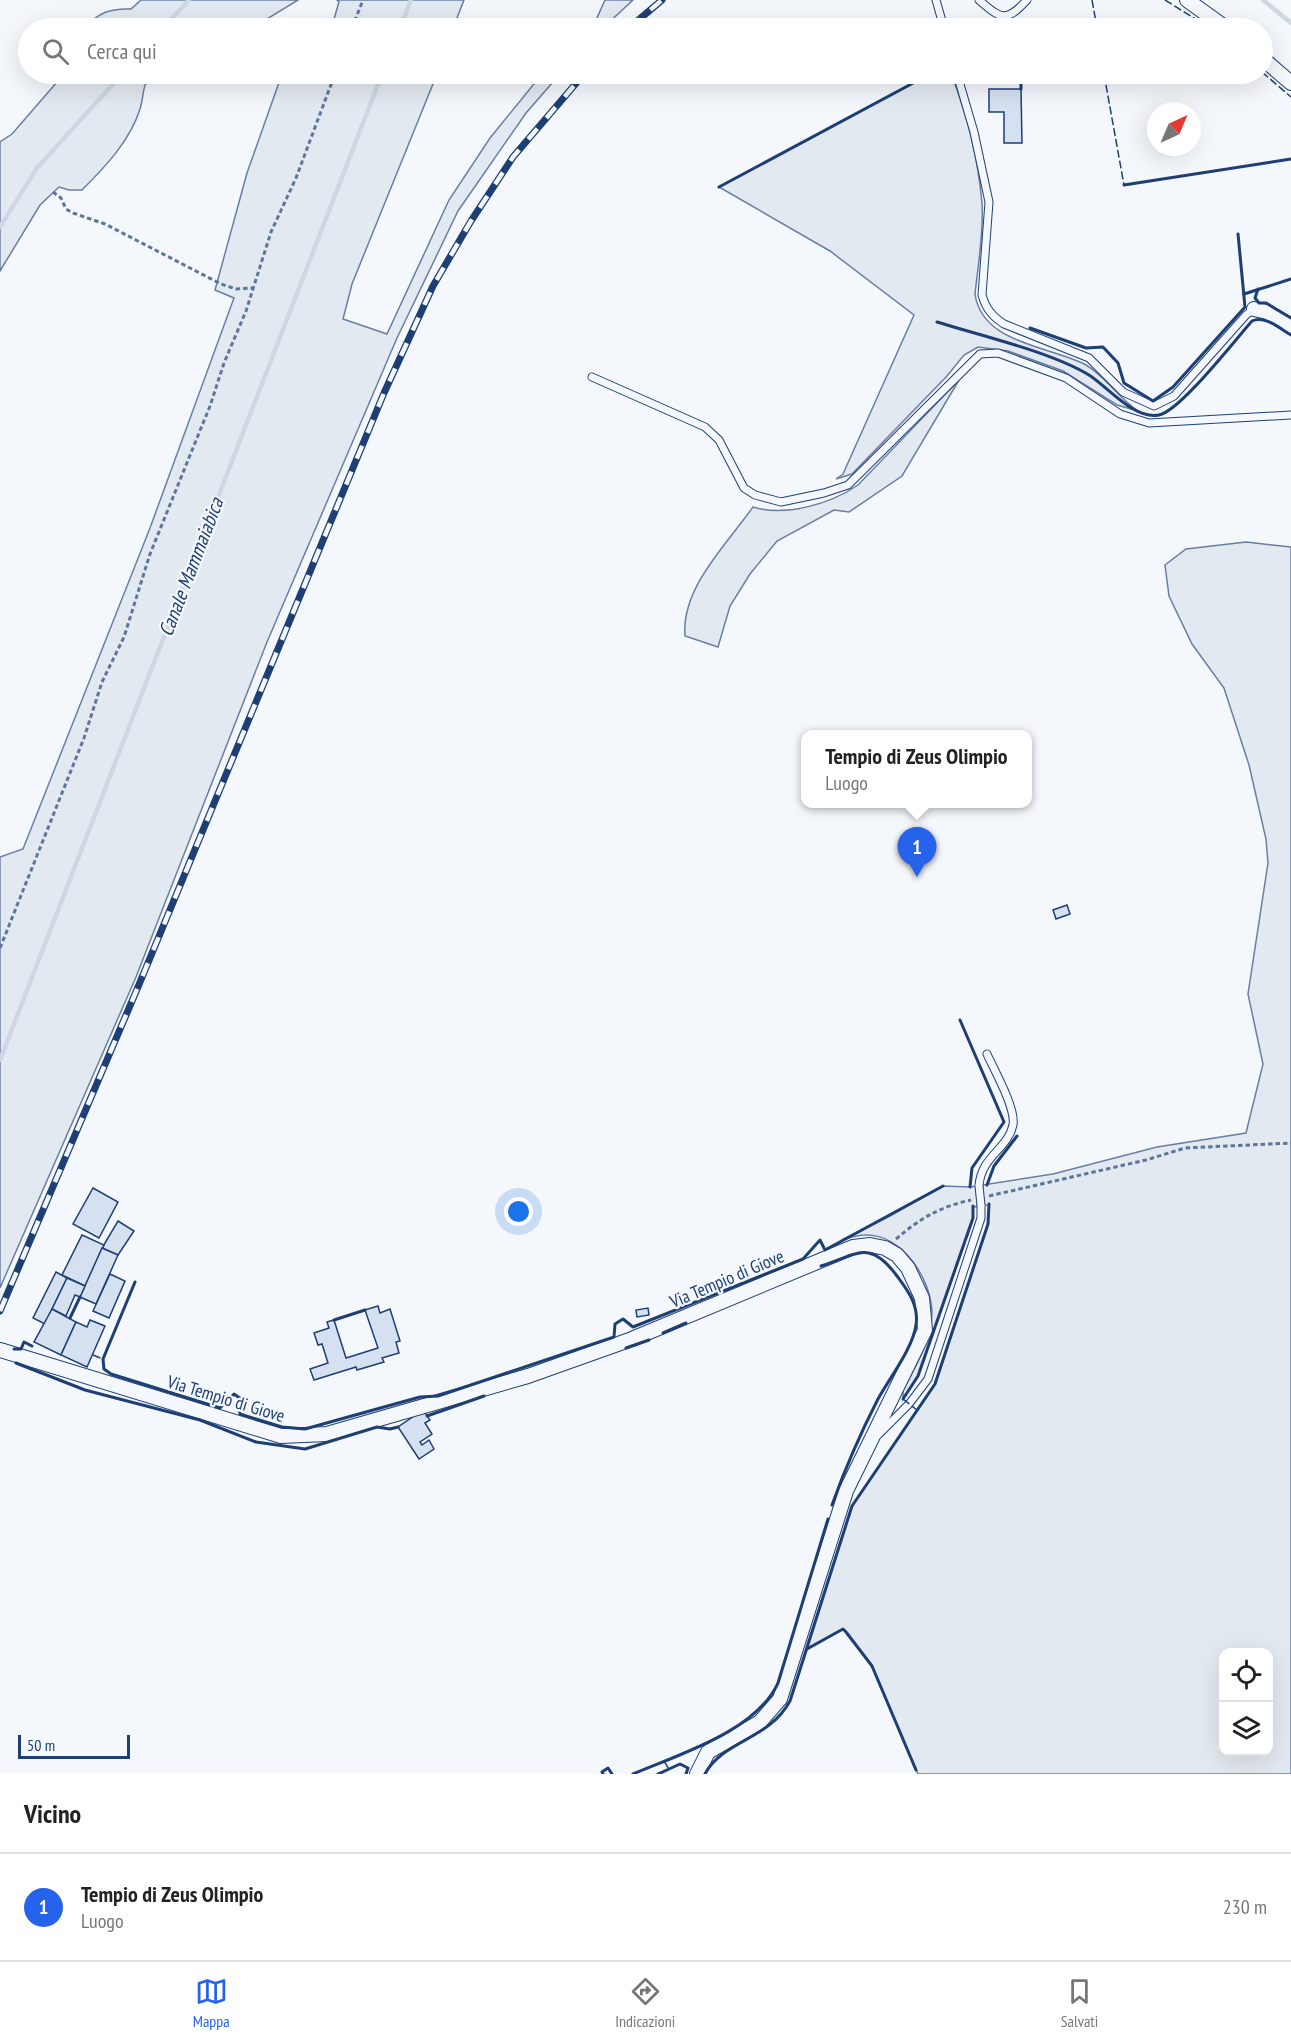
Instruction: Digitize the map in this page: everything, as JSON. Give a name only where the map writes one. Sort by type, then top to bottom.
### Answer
[{"type":"street","points":[[1187,0],[1212,18]]},
{"type":"street","points":[[1273,67],[1291,83]]},
{"type":"street","points":[[1254,309],[1267,312],[1291,326]]},
{"type":"street","name":"Via Tempio di Giove","points":[[0,1350],[281,1436],[304,1437],[327,1434],[528,1376],[632,1339],[853,1247],[870,1245],[885,1248]]},
{"type":"street","points":[[697,1774],[708,1752],[760,1722],[780,1699],[846,1491],[925,1330],[922,1298],[908,1268],[897,1255],[885,1248]]},
{"type":"lane","points":[[936,0],[941,18]]},
{"type":"lane","points":[[979,0],[1000,16],[1007,17],[1016,12],[1027,0]]},
{"type":"lane","points":[[960,84],[974,132],[988,202],[982,295],[986,307],[1004,324],[1089,358],[1123,392],[1146,404],[1154,405],[1174,396],[1246,315],[1254,309]]},
{"type":"lane","points":[[592,377],[705,427],[719,440],[744,488],[762,498],[781,502],[848,485],[980,354],[998,353],[1066,378],[1120,414],[1149,423],[1291,415]]},
{"type":"lane","points":[[871,1443],[909,1404],[927,1379],[981,1218],[980,1171],[1007,1137],[1013,1125],[1012,1112],[987,1054]]},
{"type":"path","points":[[356,18],[363,0]]},
{"type":"path","points":[[0,948],[84,738],[102,682],[124,637],[150,554],[254,288],[271,232],[296,178],[331,84]]},
{"type":"path","points":[[53,192],[61,198],[66,209],[73,213],[105,224],[221,284],[236,289],[254,288]]},
{"type":"path","points":[[885,1248],[921,1218],[952,1204],[1146,1160],[1185,1148],[1291,1143]]},
{"type":"shaded area","points":[[141,0],[298,0],[268,18],[96,18],[117,9],[131,9]]},
{"type":"shaded area","points":[[337,0],[464,0],[457,18],[334,18],[339,2]]},
{"type":"shaded area","points":[[605,0],[633,0],[614,18],[597,18]]},
{"type":"shaded area","points":[[55,84],[146,84],[136,121],[116,153],[82,190],[59,187],[40,205],[0,271],[0,142],[12,134]]},
{"type":"shaded area","points":[[278,84],[433,84],[352,284],[343,319],[387,334],[449,200],[490,138],[534,84],[551,84],[526,113],[458,211],[397,338],[267,642],[136,977],[0,1288],[0,857],[23,849],[150,528],[234,298],[215,290],[247,173]]},
{"type":"shaded area","points":[[911,84],[955,84],[975,153],[982,203],[975,294],[980,311],[990,324],[1004,333],[1086,365],[1138,411],[1117,405],[1063,371],[1008,351],[978,347],[964,355],[947,376],[852,474],[836,479],[843,474],[914,315],[830,251],[719,187]]},
{"type":"shaded area","points":[[959,380],[902,476],[849,512],[834,510],[777,541],[750,574],[730,606],[718,647],[685,636],[690,601],[698,584],[719,551],[753,507],[779,510],[807,507],[847,492],[858,485]]},
{"type":"shaded area","points":[[1246,542],[1291,547],[1291,1774],[918,1774],[872,1666],[846,1632],[843,1629],[806,1649],[852,1506],[935,1384],[988,1224],[989,1205],[973,1207],[973,1218],[918,1376],[903,1399],[903,1390],[929,1332],[932,1312],[926,1286],[912,1260],[891,1242],[878,1236],[864,1235],[842,1240],[943,1186],[970,1187],[1053,1174],[1157,1147],[1246,1133],[1263,1064],[1248,994],[1268,863],[1266,839],[1249,765],[1224,688],[1192,644],[1169,596],[1165,565],[1186,549]]},
{"type":"building","points":[[989,89],[1021,89],[1022,143],[1004,143],[1004,112],[989,112]]},
{"type":"building","points":[[1067,905],[1070,914],[1056,919],[1053,910]]},
{"type":"building","points":[[93,1188],[118,1202],[99,1238],[73,1224]]},
{"type":"building","points":[[118,1221],[134,1231],[118,1255],[102,1248]]},
{"type":"building","points":[[82,1235],[104,1245],[85,1286],[62,1275]]},
{"type":"building","points":[[102,1248],[118,1255],[96,1304],[80,1297]]},
{"type":"building","points":[[56,1272],[67,1278],[45,1324],[33,1318]]},
{"type":"building","points":[[110,1274],[125,1281],[109,1318],[93,1311]]},
{"type":"building","points":[[67,1278],[85,1286],[80,1297],[75,1295],[66,1316],[52,1309]]},
{"type":"building","points":[[378,1306],[380,1313],[390,1309],[400,1341],[396,1342],[399,1353],[382,1358],[384,1362],[357,1370],[356,1367],[314,1380],[310,1369],[328,1363],[322,1344],[318,1345],[314,1333],[329,1328],[327,1322],[334,1320],[346,1358],[378,1348],[365,1310]]},
{"type":"building","points":[[648,1308],[649,1315],[637,1317],[636,1310]]},
{"type":"building","points":[[52,1309],[76,1322],[61,1355],[34,1342]]},
{"type":"building","points":[[90,1320],[105,1326],[87,1367],[61,1355],[76,1322],[87,1327]]},
{"type":"building","points":[[423,1410],[430,1420],[425,1423],[432,1434],[420,1442],[422,1445],[429,1440],[434,1449],[419,1459],[398,1427]]},
{"type":"waterway","points":[[172,18],[189,0]]},
{"type":"waterway","name":"Canale Mammaiabica","points":[[404,18],[411,0]]},
{"type":"waterway","name":"Canale Mammaiabica","points":[[1263,0],[1291,23]]},
{"type":"waterway","points":[[0,227],[37,168],[113,84]]},
{"type":"waterway","name":"Canale Mammaiabica","points":[[0,1060],[378,84]]},
{"type":"railway","points":[[641,18],[662,0]]},
{"type":"railway","points":[[0,1311],[138,987],[384,393],[433,286],[471,221],[513,157],[575,84]]},
{"type":"fence","points":[[1092,0],[1095,18]]},
{"type":"fence","points":[[1165,0],[1194,18]]},
{"type":"fence","points":[[1273,81],[1291,97]]},
{"type":"fence","points":[[1106,84],[1124,185]]},
{"type":"fence","points":[[93,1355],[103,1359]]},
{"type":"fence","points":[[903,1399],[917,1410]]},
{"type":"fence","points":[[664,1761],[669,1769]]},
{"type":"wall","points":[[719,187],[911,84]]},
{"type":"wall","points":[[1021,84],[1021,89]]},
{"type":"wall","points":[[1124,185],[1291,159]]},
{"type":"wall","points":[[1030,328],[1086,348],[1103,347],[1118,363],[1124,383],[1153,401],[1173,387],[1245,307],[1238,234]]},
{"type":"wall","points":[[1244,294],[1291,279]]},
{"type":"wall","points":[[1258,289],[1255,298],[1259,303],[1266,303],[1291,318]]},
{"type":"wall","points":[[937,322],[1056,359],[1089,375],[1131,408],[1150,415],[1159,415],[1168,411],[1180,401],[1207,374],[1252,321],[1267,321],[1291,335]]},
{"type":"wall","points":[[960,1020],[1004,1122],[972,1168],[970,1187]]},
{"type":"wall","points":[[987,1185],[994,1166],[1017,1136]]},
{"type":"wall","points":[[135,1282],[103,1359],[104,1369],[111,1374],[220,1408],[234,1394],[241,1399],[240,1414],[282,1427],[305,1429],[420,1397],[438,1396],[614,1337],[615,1324],[623,1319],[633,1327],[803,1259],[820,1240],[825,1250],[943,1186]]},
{"type":"wall","points":[[705,1774],[722,1754],[770,1724],[790,1701],[852,1506],[935,1384],[988,1224],[989,1204]]},
{"type":"wall","points":[[903,1399],[918,1376],[973,1218],[973,1206]]},
{"type":"wall","points":[[821,1266],[854,1254],[871,1253],[888,1264],[909,1293],[916,1311],[914,1334],[871,1412],[832,1505]]},
{"type":"wall","points":[[70,1318],[80,1297]]},
{"type":"wall","points":[[334,1320],[365,1310]]},
{"type":"wall","points":[[663,1333],[686,1323]]},
{"type":"wall","points":[[626,1348],[649,1340]]},
{"type":"wall","points":[[14,1349],[21,1349],[24,1342],[32,1346]]},
{"type":"wall","points":[[16,1363],[85,1390],[200,1420],[256,1442],[305,1449],[377,1427],[390,1429],[398,1427]]},
{"type":"wall","points":[[427,1416],[484,1396]]},
{"type":"wall","points":[[633,1774],[694,1749],[735,1728],[753,1715],[767,1700],[778,1683],[828,1519]]},
{"type":"wall","points":[[807,1649],[843,1629],[846,1632],[872,1666],[916,1770]]},
{"type":"wall","points":[[658,1774],[680,1764],[688,1768],[686,1774]]},
{"type":"wall","points":[[603,1774],[602,1772],[608,1768],[612,1774]]},
{"type":"place","name":"Tempio di Zeus Olimpio","points":[[917,877]]}]
